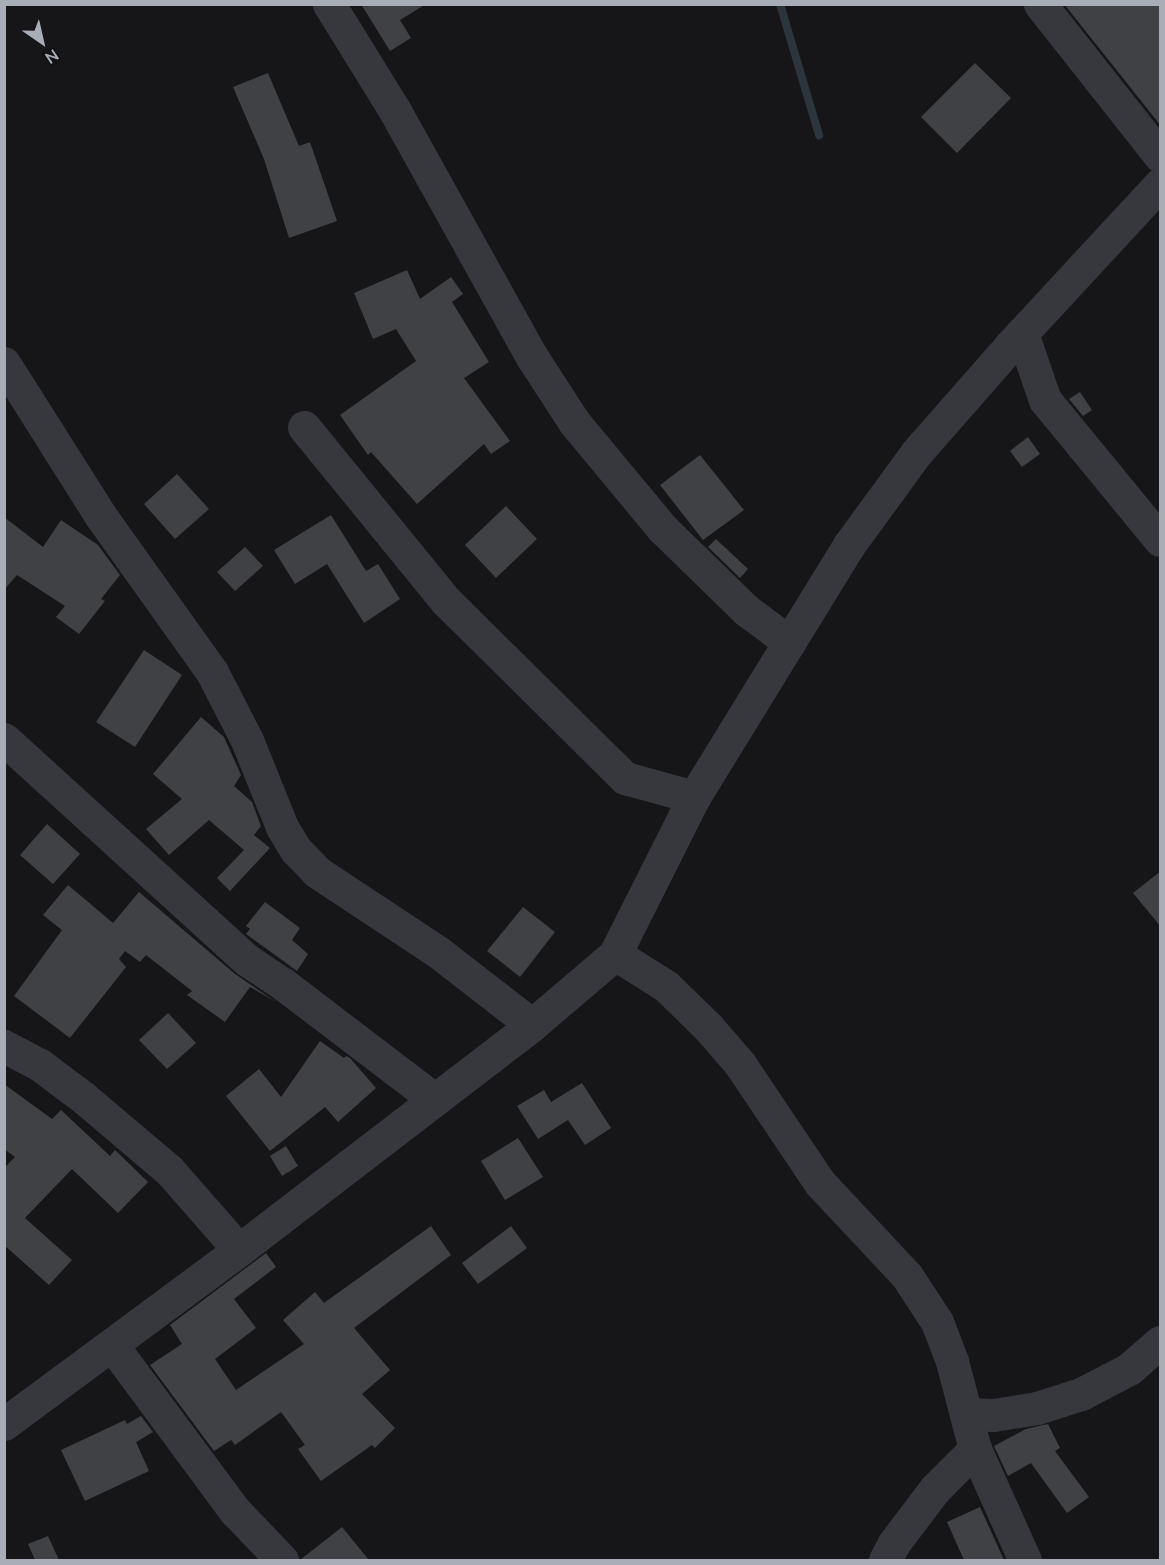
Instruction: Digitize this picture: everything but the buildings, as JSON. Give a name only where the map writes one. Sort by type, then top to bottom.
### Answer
[{"type":"street","points":[[329,4],[395,111],[532,357],[574,422],[662,528],[746,610],[789,642]]},
{"type":"street","points":[[1040,4],[1161,156]]},
{"type":"street","points":[[4,1424],[239,1250],[532,1025],[615,954],[694,797],[849,545],[916,453],[1022,333],[1161,184]]},
{"type":"street","points":[[1022,333],[1045,400],[1161,540]]},
{"type":"street","points":[[4,363],[100,515],[212,672],[247,740],[282,827],[296,850],[317,872],[438,952],[532,1025]]},
{"type":"street","points":[[304,427],[446,601],[625,778],[694,797]]},
{"type":"street","points":[[4,740],[247,960],[283,984],[434,1099]]},
{"type":"street","points":[[615,954],[666,986],[708,1027],[740,1064],[820,1184],[907,1276],[937,1322],[952,1361],[975,1449],[1025,1560]]},
{"type":"street","points":[[4,1046],[40,1065],[84,1098],[170,1170],[239,1250]]},
{"type":"street","points":[[966,1414],[993,1415],[1038,1408],[1081,1394],[1129,1369],[1161,1342]]},
{"type":"street","points":[[112,1345],[234,1511],[282,1560]]},
{"type":"street","points":[[885,1560],[894,1543],[935,1489],[975,1449]]},
{"type":"waterway","points":[[780,4],[819,135]]}]
